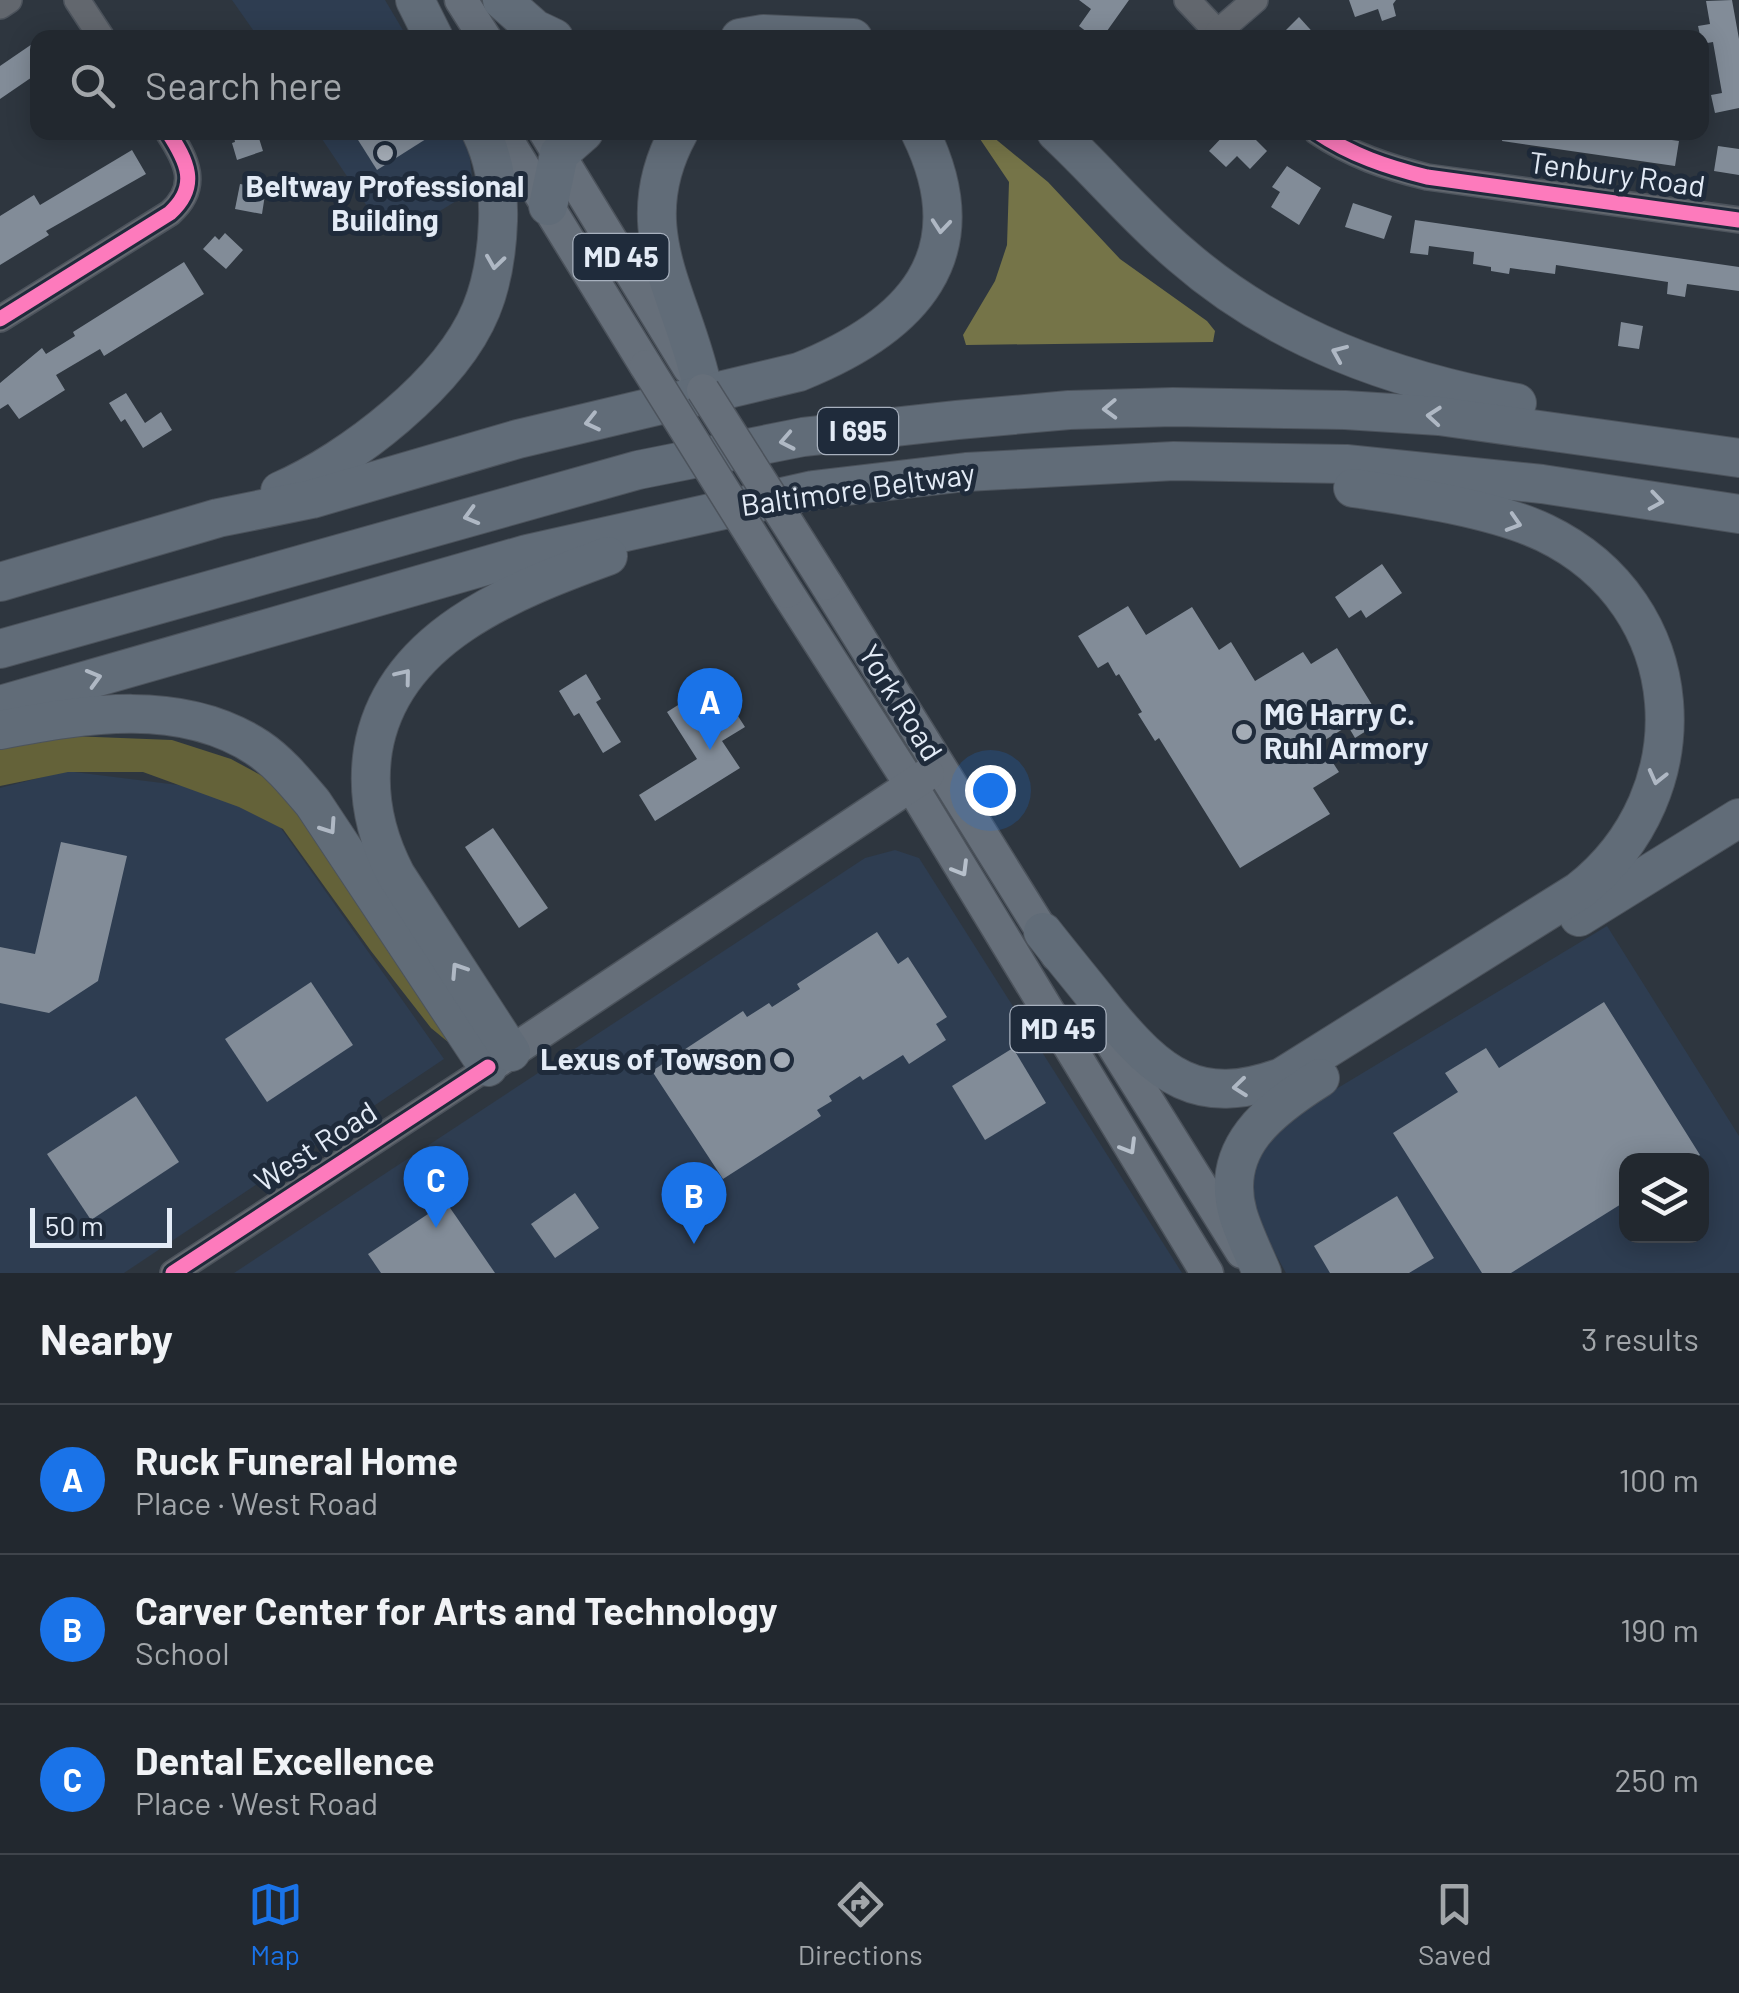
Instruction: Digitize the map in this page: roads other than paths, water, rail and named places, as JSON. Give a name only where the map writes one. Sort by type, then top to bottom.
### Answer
[{"type":"highway","points":[[417,0],[430,30]]},
{"type":"highway","points":[[502,0],[537,30]]},
{"type":"highway","points":[[218,518],[331,464],[370,436],[438,374],[462,344],[480,314],[492,280],[498,244],[496,186],[484,140]]},
{"type":"highway","points":[[548,206],[563,140]]},
{"type":"highway","points":[[675,140],[658,180],[659,247],[694,369]]},
{"type":"highway","points":[[0,582],[218,518],[312,498],[518,439],[765,381],[837,357],[873,337],[904,310],[924,286],[936,257],[942,230],[940,179],[923,140]]},
{"type":"highway","points":[[1064,140],[1180,255],[1223,289],[1305,339],[1362,363],[1435,386],[1739,449]]},
{"type":"highway","name":"Baltimore Beltway","points":[[0,650],[638,470],[803,437],[956,420],[1069,410],[1173,407],[1345,410],[1494,423],[1739,458]]},
{"type":"highway","name":"Baltimore Beltway","points":[[0,705],[527,554],[814,490],[966,472],[1174,460],[1346,464],[1523,482],[1739,514]]},
{"type":"highway","points":[[966,472],[1175,476],[1351,488],[1455,506],[1543,532],[1599,570],[1637,616],[1651,642],[1661,676],[1664,728],[1658,782],[1643,817],[1605,870],[1579,891],[1282,1076],[1258,1085],[1216,1089],[1176,1077],[1157,1066],[1137,1048],[1043,932]]},
{"type":"highway","points":[[499,1060],[382,849],[373,822],[370,790],[374,746],[384,705],[402,675],[427,652],[464,622],[505,598],[608,556],[814,490]]},
{"type":"highway","points":[[0,730],[87,716],[166,715],[206,723],[261,750],[313,803],[499,1060]]},
{"type":"highway","points":[[1259,1273],[1238,1214],[1233,1187],[1241,1148],[1267,1114],[1739,818]]},
{"type":"main road","points":[[417,0],[437,30]]},
{"type":"main road","points":[[461,0],[480,30]]},
{"type":"main road","name":"York Road","points":[[507,140],[910,785],[1206,1273]]},
{"type":"main road","name":"York Road","points":[[563,140],[694,369],[826,584],[1259,1273]]},
{"type":"main road","name":"West Road","points":[[499,1060],[940,766]]},
{"type":"main road","points":[[1040,1001],[1058,1001],[1075,1011],[1126,1092],[1162,1123]]},
{"type":"street","points":[[0,6],[9,0]]},
{"type":"street","points":[[77,0],[97,30]]},
{"type":"street","points":[[1186,0],[1216,30]]},
{"type":"street","points":[[1226,30],[1255,0]]},
{"type":"street","points":[[0,318],[182,202],[187,191],[186,167],[172,140]]},
{"type":"street","name":"Tenbury Road","points":[[1330,140],[1385,166],[1427,177],[1739,220]]},
{"type":"street","name":"West Road","points":[[174,1273],[499,1060]]},
{"type":"place","name":"Beltway Professional Building","points":[[385,153]]},
{"type":"place","name":"MG Harry C. Ruhl Armory","points":[[1244,732]]},
{"type":"place","name":"Ruck Funeral Home","points":[[710,750]]},
{"type":"place","name":"Lexus of Towson","points":[[782,1060]]},
{"type":"place","name":"Dental Excellence","points":[[436,1228]]},
{"type":"place","name":"Carver Center for Arts and Technology","points":[[694,1244]]}]
